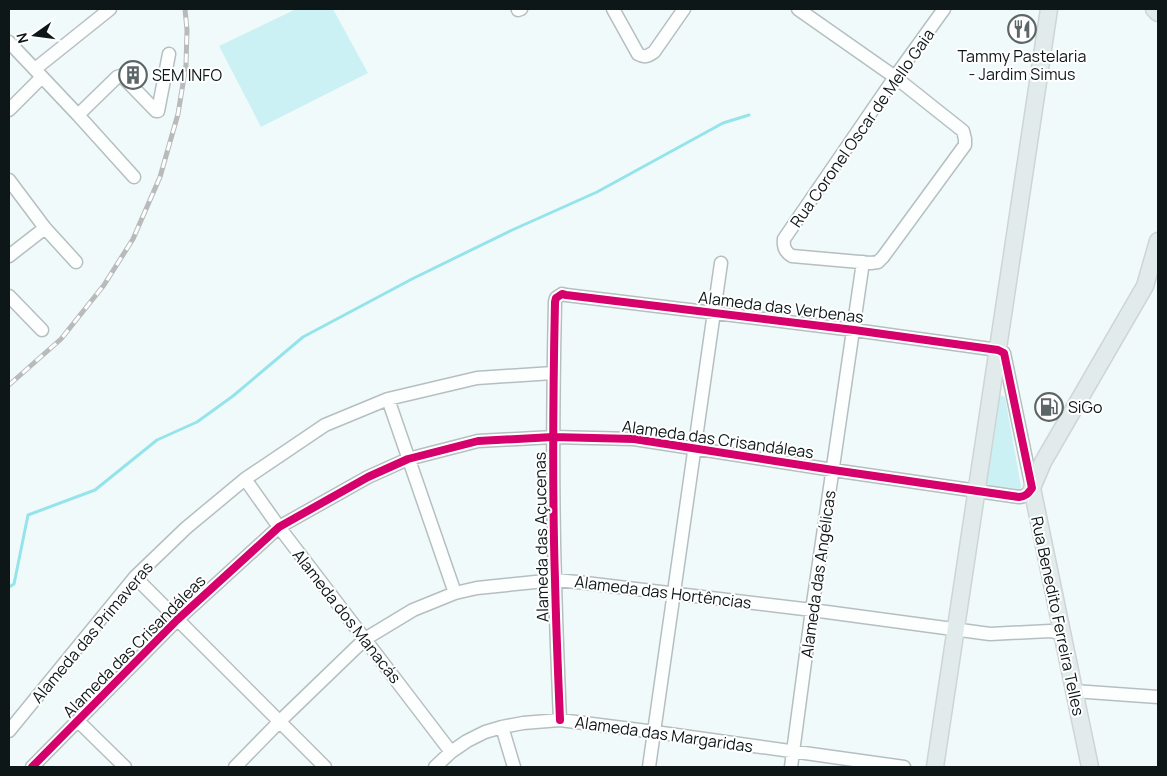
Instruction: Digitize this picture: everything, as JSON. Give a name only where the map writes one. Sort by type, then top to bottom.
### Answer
[{"type":"main road","points":[[935,767],[1049,9]]},
{"type":"main road","points":[[1154,9],[1158,13]]},
{"type":"main road","points":[[1032,488],[1044,462],[1145,286],[1158,241]]},
{"type":"main road","name":"Rua Benedito Ferreira Telles","points":[[1032,488],[1089,767]]},
{"type":"street","points":[[9,110],[39,73],[110,9]]},
{"type":"street","points":[[613,9],[638,54],[642,56],[648,56],[654,52],[684,9]]},
{"type":"street","name":"Rua Coronel Oscar de Mello Gaia","points":[[863,262],[792,256],[784,249],[784,239],[944,9]]},
{"type":"street","points":[[804,11],[963,131],[965,139],[965,145],[883,257],[878,262],[863,262]]},
{"type":"street","points":[[9,42],[134,177]]},
{"type":"street","points":[[78,115],[120,76],[158,111],[169,54]]},
{"type":"street","points":[[9,180],[45,228],[76,262]]},
{"type":"street","points":[[9,256],[45,228]]},
{"type":"street","name":"Alameda das Angélicas","points":[[791,767],[863,262]]},
{"type":"street","points":[[649,767],[721,263]]},
{"type":"street","name":"Alameda das Verbenas","points":[[559,295],[566,294],[714,312],[998,350]]},
{"type":"street","name":"Alameda das Açucenas","points":[[559,295],[555,302],[553,437],[554,580],[560,720]]},
{"type":"street","points":[[9,296],[42,330]]},
{"type":"street","name":"Rua Benedito Ferreira Telles","points":[[998,350],[1002,351],[1005,355],[1032,488]]},
{"type":"street","name":"Alameda das Primaveras","points":[[9,731],[135,577],[186,528],[245,480],[325,425],[388,399],[477,378],[553,373]]},
{"type":"street","points":[[388,399],[455,593]]},
{"type":"street","name":"Alameda das Crisandáleas","points":[[32,767],[177,620],[279,527],[368,477],[408,459],[478,441],[553,437],[634,438],[1018,497],[1027,495],[1032,488]]},
{"type":"street","name":"Alameda dos Manacás","points":[[245,480],[451,752]]},
{"type":"street","points":[[135,577],[325,767]]},
{"type":"street","name":"Alameda das Hortências","points":[[235,767],[365,638],[413,610],[455,593],[477,588],[554,580],[812,610],[990,634],[1050,631],[1060,633],[1062,636]]},
{"type":"street","points":[[1074,691],[1158,697]]},
{"type":"street","name":"Alameda das Margaridas","points":[[435,767],[466,741],[484,732],[524,723],[560,720],[904,767]]},
{"type":"street","points":[[78,722],[125,767]]},
{"type":"street","points":[[502,727],[514,767]]},
{"type":"shaded area","points":[[296,9],[333,9],[368,73],[261,127],[219,46]]},
{"type":"shaded area","points":[[1001,395],[1005,397],[1021,486],[1016,491],[992,488],[987,484],[999,398]]},
{"type":"waterway","points":[[9,587],[14,584],[28,515],[95,490],[157,440],[197,422],[233,396],[303,337],[412,279],[510,231],[597,192],[723,123],[749,115]]},
{"type":"railway","points":[[9,385],[61,339],[104,285],[133,239],[160,177],[178,114],[186,65],[187,30],[185,9]]},
{"type":"cycle path","points":[[32,767],[177,620],[279,527],[368,477],[408,459],[478,441],[553,437],[634,439],[1019,497],[1025,495],[1032,488],[1004,353],[998,350],[854,330],[562,294],[556,298],[553,406],[553,441],[553,510],[560,720]]},
{"type":"place","name":"Tammy Pastelaria - Jardim Simus","points":[[1022,29]]},
{"type":"place","name":"SEM INFO","points":[[133,75]]},
{"type":"place","name":"SiGo","points":[[1049,407]]}]
